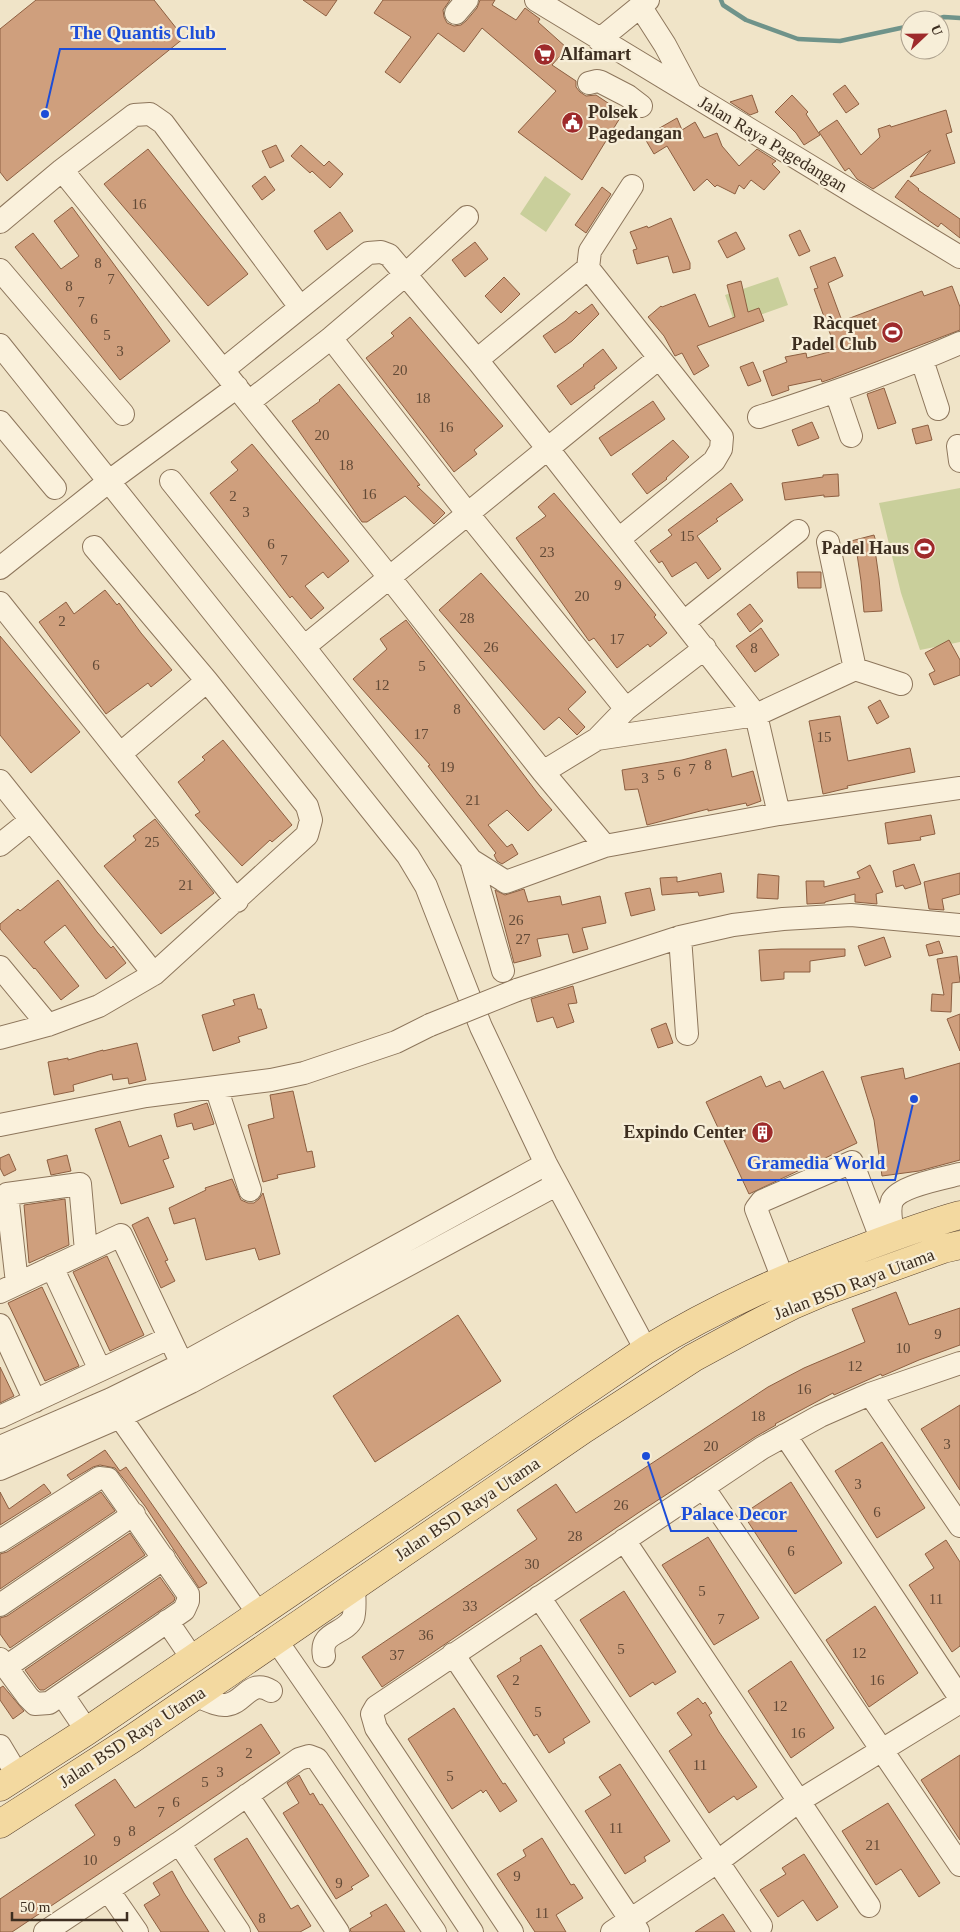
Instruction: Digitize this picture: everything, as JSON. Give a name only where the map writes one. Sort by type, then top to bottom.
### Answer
[{"type":"main road","name":"Jalan BSD Raya Utama","points":[[9,1782],[87,1731],[646,1350],[738,1299],[783,1278],[939,1221],[960,1216]]},
{"type":"main road","name":"Jalan BSD Raya Utama","points":[[0,1824],[196,1696],[638,1392],[693,1358],[752,1326],[826,1291],[943,1249],[960,1245]]},
{"type":"main road","points":[[738,1299],[752,1326]]},
{"type":"street","name":"Jalan Raya Pagedangan","points":[[536,0],[599,40],[960,257]]},
{"type":"street","points":[[599,40],[644,3],[691,94]]},
{"type":"street","points":[[589,84],[597,81],[601,82],[634,101],[648,68]]},
{"type":"street","points":[[0,222],[62,170],[134,116],[150,114],[164,122],[300,307]]},
{"type":"street","points":[[62,170],[543,772],[605,846]]},
{"type":"street","points":[[477,360],[588,268],[590,251],[632,186]]},
{"type":"street","points":[[0,568],[108,482],[236,386],[331,338],[405,275],[466,217]]},
{"type":"street","points":[[236,386],[300,307],[368,253],[381,252],[389,255],[477,360],[756,715],[779,814]]},
{"type":"street","points":[[588,268],[722,437],[721,449],[714,461],[619,539]]},
{"type":"street","points":[[0,270],[123,414]]},
{"type":"street","points":[[331,338],[468,514],[626,709]]},
{"type":"street","points":[[759,417],[836,392],[922,360],[960,343]]},
{"type":"street","points":[[0,345],[408,856],[426,886],[481,1026],[556,1185],[646,1350]]},
{"type":"street","points":[[304,647],[659,358]]},
{"type":"street","points":[[922,360],[938,409]]},
{"type":"street","points":[[836,392],[851,436]]},
{"type":"street","points":[[0,422],[55,488]]},
{"type":"street","points":[[171,481],[471,860],[506,882],[605,846],[779,814],[960,788]]},
{"type":"street","points":[[684,622],[798,531]]},
{"type":"street","points":[[828,542],[855,669]]},
{"type":"street","points":[[0,1038],[48,1025],[99,1006],[154,974],[237,901],[307,835],[311,820],[307,806],[207,681],[94,547]]},
{"type":"street","points":[[0,603],[237,901]]},
{"type":"street","points":[[543,772],[597,739],[626,709],[705,648]]},
{"type":"street","points":[[597,739],[756,715],[855,669],[901,684]]},
{"type":"street","points":[[120,754],[207,681]]},
{"type":"street","points":[[0,781],[154,974]]},
{"type":"street","points":[[0,845],[31,820]]},
{"type":"street","points":[[471,860],[503,971]]},
{"type":"street","points":[[0,1125],[146,1096],[271,1080],[304,1073],[396,1042],[430,1025],[517,990],[680,937],[733,925],[783,919],[851,915],[960,924]]},
{"type":"street","points":[[680,937],[687,1034]]},
{"type":"street","points":[[0,967],[48,1025]]},
{"type":"street","points":[[216,1087],[250,1190]]},
{"type":"street","points":[[783,1278],[756,1209],[758,1204],[852,1162],[888,1239]]},
{"type":"street","points":[[0,1469],[115,1408],[182,1364],[546,1164]]},
{"type":"street","points":[[888,1239],[890,1209],[892,1201],[898,1193],[914,1186],[960,1174]]},
{"type":"street","points":[[86,1251],[80,1184],[7,1194],[9,1287],[121,1235],[182,1364]]},
{"type":"street","points":[[0,1447],[191,1382],[556,1185]]},
{"type":"street","points":[[52,1267],[100,1370]]},
{"type":"street","points":[[0,1325],[35,1401]]},
{"type":"street","points":[[0,1417],[169,1338]]},
{"type":"street","points":[[512,1932],[376,1728],[372,1714],[376,1707],[762,1448],[820,1416],[870,1394],[960,1363]]},
{"type":"street","points":[[870,1394],[960,1526]]},
{"type":"street","points":[[115,1408],[258,1613]]},
{"type":"street","points":[[785,1435],[960,1698]]},
{"type":"street","points":[[0,1541],[99,1478],[108,1478],[134,1514],[164,1558],[188,1594],[188,1601],[184,1610],[49,1703],[35,1704],[3,1663],[164,1558]]},
{"type":"street","points":[[702,1487],[960,1865]]},
{"type":"street","points":[[0,1605],[134,1514]]},
{"type":"street","points":[[624,1540],[869,1906]]},
{"type":"street","points":[[324,1656],[322,1648],[326,1640],[350,1622],[354,1616],[354,1586]]},
{"type":"street","points":[[539,1597],[761,1926]]},
{"type":"street","points":[[167,1621],[192,1658]]},
{"type":"street","points":[[276,1640],[472,1932]]},
{"type":"street","points":[[453,1654],[627,1928],[799,1801],[960,1702]]},
{"type":"street","points":[[196,1696],[224,1706],[255,1687],[263,1686],[271,1691]]},
{"type":"street","points":[[62,1694],[87,1731]]},
{"type":"street","points":[[0,1746],[9,1782]]},
{"type":"street","points":[[45,1932],[179,1843],[299,1759],[310,1756],[317,1759],[435,1932]]},
{"type":"street","points":[[247,1795],[338,1932]]},
{"type":"street","points":[[179,1843],[239,1932]]},
{"type":"street","points":[[108,1890],[136,1932]]},
{"type":"green space","points":[[545,176],[571,194],[546,232],[520,214]]},
{"type":"green space","points":[[778,277],[788,305],[735,324],[725,295]]},
{"type":"green space","name":"Padel Haus","points":[[960,488],[960,642],[920,650],[901,593],[879,503]]},
{"type":"building","points":[[36,0],[154,0],[184,38],[7,181],[0,172],[0,29]]},
{"type":"building","points":[[303,0],[337,0],[326,16]]},
{"type":"building","points":[[383,0],[450,0],[443,10],[444,17],[447,23],[454,26],[461,25],[466,21],[477,8],[480,0],[495,0],[492,5],[516,20],[525,8],[540,19],[538,22],[567,48],[552,65],[576,81],[576,87],[580,92],[586,96],[596,95],[623,113],[582,180],[518,132],[556,91],[482,28],[464,52],[438,33],[400,83],[385,72],[411,37],[374,13]]},
{"type":"building","points":[[845,85],[859,104],[846,113],[833,94]]},
{"type":"building","points":[[752,95],[758,112],[750,115],[730,102]]},
{"type":"building","points":[[792,95],[808,112],[806,114],[820,135],[804,145],[796,133],[775,112]]},
{"type":"building","points":[[946,110],[952,132],[946,134],[955,163],[910,177],[931,150],[873,189],[857,179],[849,168],[845,171],[819,132],[837,120],[861,155],[880,137],[878,129],[890,125],[891,127]]},
{"type":"building","points":[[677,118],[682,130],[695,122],[704,138],[717,133],[722,146],[739,166],[757,149],[776,161],[772,164],[780,172],[764,190],[751,180],[744,189],[739,185],[735,194],[717,185],[715,187],[707,179],[694,191],[667,146],[654,154],[644,137]]},
{"type":"building","points":[[276,145],[284,161],[270,168],[262,151]]},
{"type":"building","points":[[301,145],[324,166],[329,161],[343,174],[330,188],[312,171],[310,173],[291,156]]},
{"type":"building","points":[[148,149],[248,274],[208,306],[104,184]]},
{"type":"building","points":[[265,176],[275,190],[262,200],[252,186]]},
{"type":"building","points":[[908,180],[918,190],[960,219],[960,238],[941,223],[938,227],[895,197]]},
{"type":"building","points":[[602,187],[611,194],[586,233],[575,225]]},
{"type":"building","points":[[72,207],[170,341],[120,380],[15,247],[33,233],[61,269],[79,256],[54,221]]},
{"type":"building","points":[[340,212],[353,231],[327,250],[314,231]]},
{"type":"building","points":[[671,218],[690,263],[690,269],[673,273],[668,256],[637,264],[633,250],[637,249],[630,232],[647,226],[648,228]]},
{"type":"building","points":[[800,230],[810,251],[799,256],[789,235]]},
{"type":"building","points":[[736,232],[745,249],[727,258],[718,241]]},
{"type":"building","points":[[475,242],[488,259],[465,277],[452,260]]},
{"type":"building","name":"Ràcquet Padel Club","points":[[835,257],[843,276],[828,283],[842,321],[922,291],[924,296],[952,286],[960,307],[960,330],[822,382],[821,379],[788,386],[789,390],[772,396],[763,371],[787,362],[785,357],[806,353],[807,358],[836,350],[814,289],[818,288],[810,267]]},
{"type":"building","points":[[504,277],[520,294],[501,313],[485,296]]},
{"type":"building","points":[[741,281],[748,312],[759,308],[764,321],[697,346],[709,366],[694,375],[682,353],[675,356],[664,336],[648,317],[661,306],[695,294],[709,327],[735,317],[727,285]]},
{"type":"building","points":[[592,304],[599,314],[572,341],[555,353],[543,336],[576,311],[579,314]]},
{"type":"building","points":[[410,317],[503,426],[474,450],[477,454],[454,472],[366,358],[394,336],[391,333]]},
{"type":"building","points":[[603,349],[617,368],[594,386],[595,388],[571,405],[557,386]]},
{"type":"building","points":[[753,362],[761,381],[748,386],[740,367]]},
{"type":"building","points":[[339,384],[420,485],[417,486],[445,513],[434,524],[405,496],[367,522],[362,522],[292,421],[320,401]]},
{"type":"building","points":[[884,388],[896,423],[878,429],[867,394]]},
{"type":"building","points":[[653,401],[665,419],[611,456],[599,438]]},
{"type":"building","points":[[812,422],[819,438],[798,446],[792,430]]},
{"type":"building","points":[[928,425],[932,440],[916,444],[912,429]]},
{"type":"building","points":[[673,440],[689,457],[667,479],[647,494],[632,474]]},
{"type":"building","points":[[252,444],[349,561],[328,578],[323,572],[305,586],[324,608],[311,619],[292,596],[290,598],[210,493],[238,470],[231,462]]},
{"type":"building","points":[[838,474],[839,496],[824,497],[824,495],[785,500],[782,483]]},
{"type":"building","points":[[731,483],[743,500],[716,519],[718,521],[697,536],[721,569],[708,579],[696,562],[672,577],[662,561],[659,563],[650,551],[672,535],[668,530]]},
{"type":"building","points":[[554,493],[656,615],[654,617],[667,633],[650,647],[648,644],[617,668],[594,638],[589,641],[516,538],[546,516],[538,507]]},
{"type":"building","points":[[874,535],[878,549],[875,550],[882,611],[864,612],[857,554],[855,554],[851,541]]},
{"type":"building","points":[[797,572],[821,572],[821,588],[798,588]]},
{"type":"building","points":[[481,573],[586,692],[568,709],[585,727],[577,735],[559,717],[544,730],[439,610]]},
{"type":"building","points":[[105,590],[117,605],[119,603],[172,670],[151,687],[148,683],[106,714],[39,622],[66,602],[74,614]]},
{"type":"building","points":[[750,604],[763,621],[750,632],[737,614]]},
{"type":"building","points":[[406,620],[552,810],[528,831],[507,810],[488,825],[507,847],[512,844],[518,854],[502,864],[497,861],[494,855],[496,853],[428,766],[430,765],[353,679],[387,649],[380,639]]},
{"type":"building","points":[[761,628],[779,655],[755,672],[736,646]]},
{"type":"building","points":[[0,636],[80,732],[31,773],[0,735]]},
{"type":"building","points":[[949,640],[960,660],[960,675],[934,685],[929,674],[935,671],[925,653]]},
{"type":"building","points":[[880,700],[889,717],[877,724],[868,707]]},
{"type":"building","points":[[840,716],[848,761],[910,748],[915,772],[847,786],[848,788],[823,794],[809,721]]},
{"type":"building","points":[[223,740],[292,825],[272,842],[270,840],[242,866],[195,815],[200,812],[178,782],[205,760],[202,757]]},
{"type":"building","points":[[726,749],[732,777],[753,771],[761,801],[747,806],[746,803],[708,811],[708,809],[647,825],[638,789],[625,790],[622,770],[682,760]]},
{"type":"building","points":[[931,815],[935,834],[920,837],[921,840],[888,844],[885,823]]},
{"type":"building","points":[[155,819],[214,893],[161,934],[104,866],[136,840],[133,836]]},
{"type":"building","points":[[914,864],[921,884],[905,889],[903,885],[896,887],[893,871]]},
{"type":"building","points":[[870,865],[883,892],[876,894],[877,904],[855,902],[855,894],[825,903],[807,904],[806,881],[824,881],[824,887],[860,878],[857,872]]},
{"type":"building","points":[[721,873],[724,892],[699,896],[698,892],[662,895],[660,878],[677,877],[677,882]]},
{"type":"building","points":[[960,873],[960,894],[942,899],[944,910],[929,909],[924,882]]},
{"type":"building","points":[[758,874],[779,876],[778,899],[757,898]]},
{"type":"building","points":[[58,880],[97,932],[111,948],[113,946],[126,963],[106,979],[65,925],[44,942],[79,986],[61,1000],[0,929],[0,924],[18,909],[20,911]]},
{"type":"building","points":[[650,888],[655,910],[631,916],[625,893]]},
{"type":"building","points":[[524,889],[528,902],[560,896],[562,905],[600,896],[606,923],[582,928],[588,949],[573,953],[568,934],[537,939],[541,956],[514,963],[495,890],[505,895]]},
{"type":"building","points":[[884,937],[891,957],[865,966],[858,946]]},
{"type":"building","points":[[939,941],[943,953],[929,956],[926,945]]},
{"type":"building","points":[[845,949],[845,956],[810,961],[810,972],[784,972],[784,979],[761,981],[759,950]]},
{"type":"building","points":[[957,956],[960,982],[952,983],[951,1012],[931,1011],[932,994],[944,995],[937,959]]},
{"type":"building","points":[[573,986],[577,1003],[568,1004],[574,1022],[557,1028],[553,1017],[537,1022],[531,999]]},
{"type":"building","points":[[254,994],[258,1009],[261,1009],[267,1028],[238,1037],[240,1042],[213,1051],[202,1015],[235,1005],[233,1000]]},
{"type":"building","points":[[960,1014],[960,1051],[947,1019]]},
{"type":"building","points":[[666,1023],[673,1043],[658,1048],[651,1029]]},
{"type":"building","points":[[137,1043],[146,1080],[129,1084],[128,1078],[113,1080],[112,1074],[73,1085],[74,1091],[54,1095],[48,1062],[68,1058],[68,1060]]},
{"type":"building","points":[[960,1063],[960,1160],[919,1171],[882,1176],[874,1120],[861,1077],[903,1068],[905,1079]]},
{"type":"building","name":"Expindo Center","points":[[823,1071],[857,1143],[749,1194],[706,1102],[761,1076],[766,1087],[780,1081],[784,1089]]},
{"type":"building","points":[[293,1091],[307,1152],[312,1151],[315,1167],[277,1175],[278,1178],[263,1182],[248,1125],[274,1118],[270,1095]]},
{"type":"building","points":[[207,1103],[214,1124],[194,1130],[192,1123],[177,1127],[174,1114]]},
{"type":"building","points":[[120,1121],[129,1147],[161,1135],[169,1158],[163,1160],[174,1187],[121,1204],[95,1129]]},
{"type":"building","points":[[9,1154],[16,1170],[4,1176],[0,1168],[0,1158]]},
{"type":"building","points":[[67,1155],[71,1171],[51,1175],[47,1160]]},
{"type":"building","points":[[232,1179],[241,1200],[254,1203],[263,1193],[280,1254],[259,1260],[255,1248],[206,1260],[195,1218],[174,1224],[169,1208],[206,1190],[205,1188]]},
{"type":"building","points":[[65,1199],[69,1245],[29,1263],[24,1205]]},
{"type":"building","points":[[148,1217],[168,1260],[165,1261],[175,1281],[161,1288],[132,1225]]},
{"type":"building","points":[[107,1256],[144,1335],[110,1351],[73,1272]]},
{"type":"building","points":[[42,1287],[79,1366],[45,1381],[8,1303]]},
{"type":"building","points":[[896,1292],[909,1325],[960,1308],[960,1345],[882,1376],[881,1374],[834,1395],[833,1393],[775,1424],[638,1513],[382,1687],[362,1657],[537,1539],[517,1510],[556,1484],[576,1513],[768,1387],[804,1368],[865,1342],[852,1309]]},
{"type":"building","points":[[458,1315],[501,1381],[375,1462],[333,1396]]},
{"type":"building","points":[[0,1367],[14,1396],[0,1403]]},
{"type":"building","points":[[960,1405],[960,1490],[921,1429]]},
{"type":"building","points":[[882,1442],[925,1508],[877,1538],[835,1471]]},
{"type":"building","points":[[105,1450],[120,1471],[126,1467],[207,1583],[199,1588],[145,1506],[115,1468],[100,1465],[71,1480],[67,1475]]},
{"type":"building","points":[[791,1482],[842,1563],[795,1594],[743,1514]]},
{"type":"building","points":[[44,1484],[51,1493],[0,1525],[0,1492],[9,1509]]},
{"type":"building","points":[[101,1492],[115,1511],[0,1589],[0,1554],[7,1552]]},
{"type":"building","points":[[130,1533],[145,1555],[10,1648],[0,1634],[0,1618],[7,1616]]},
{"type":"building","points":[[708,1537],[759,1618],[714,1645],[662,1565]]},
{"type":"building","points":[[946,1540],[960,1562],[960,1646],[952,1652],[909,1585],[934,1568],[925,1554]]},
{"type":"building","points":[[160,1577],[175,1598],[174,1601],[44,1690],[38,1688],[25,1670]]},
{"type":"building","points":[[624,1591],[676,1672],[655,1685],[653,1682],[630,1697],[580,1620]]},
{"type":"building","points":[[875,1606],[918,1673],[869,1707],[826,1640]]},
{"type":"building","points":[[541,1645],[590,1722],[563,1739],[565,1743],[549,1753],[537,1734],[534,1736],[497,1676],[521,1661],[520,1658]]},
{"type":"building","points":[[791,1661],[834,1728],[791,1758],[748,1691]]},
{"type":"building","points":[[3,1686],[24,1711],[13,1719],[0,1700],[0,1688]]},
{"type":"building","points":[[698,1698],[703,1704],[705,1702],[712,1713],[709,1715],[719,1732],[757,1787],[737,1800],[734,1796],[709,1813],[669,1751],[692,1735],[677,1713]]},
{"type":"building","points":[[454,1708],[503,1784],[505,1783],[517,1801],[500,1812],[486,1790],[483,1793],[481,1790],[452,1809],[408,1739]]},
{"type":"building","points":[[261,1724],[280,1753],[12,1932],[0,1932],[0,1899],[95,1835],[75,1805],[115,1779],[135,1808]]},
{"type":"building","points":[[960,1755],[960,1840],[921,1780]]},
{"type":"building","points":[[620,1764],[670,1841],[644,1857],[646,1861],[625,1874],[585,1811],[611,1795],[599,1777]]},
{"type":"building","points":[[299,1775],[310,1795],[313,1793],[320,1805],[322,1804],[369,1876],[351,1887],[353,1889],[336,1899],[283,1813],[299,1803],[287,1783]]},
{"type":"building","points":[[888,1803],[940,1883],[919,1897],[901,1869],[876,1885],[842,1831]]},
{"type":"building","points":[[247,1838],[291,1909],[298,1905],[311,1926],[300,1932],[259,1932],[214,1859]]},
{"type":"building","points":[[542,1838],[571,1885],[574,1884],[583,1898],[556,1915],[566,1932],[535,1932],[497,1874],[526,1856],[523,1850]]},
{"type":"building","points":[[804,1854],[838,1907],[817,1921],[803,1900],[778,1917],[760,1890],[786,1874],[782,1868]]},
{"type":"building","points":[[172,1871],[209,1932],[161,1932],[150,1915],[144,1905],[160,1895],[153,1883]]},
{"type":"building","points":[[386,1904],[405,1932],[351,1932],[350,1929],[372,1916],[370,1913]]},
{"type":"building","points":[[723,1914],[735,1932],[695,1932]]},
{"type":"waterway","points":[[721,0],[723,5],[746,20],[798,39],[840,41],[900,28]]},
{"type":"waterway","points":[[950,17],[960,18]]},
{"type":"place","name":"Alfamart","points":[[544,54]]},
{"type":"place","name":"The Quantis Club","points":[[45,114]]},
{"type":"place","name":"Polsek Pagedangan","points":[[572,122]]},
{"type":"place","name":"Ràcquet Padel Club","points":[[893,333]]},
{"type":"place","name":"Padel Haus","points":[[925,548]]},
{"type":"place","name":"Gramedia World","points":[[914,1099]]},
{"type":"place","name":"Expindo Center","points":[[762,1132]]},
{"type":"place","name":"Palace Decor","points":[[646,1456]]}]
